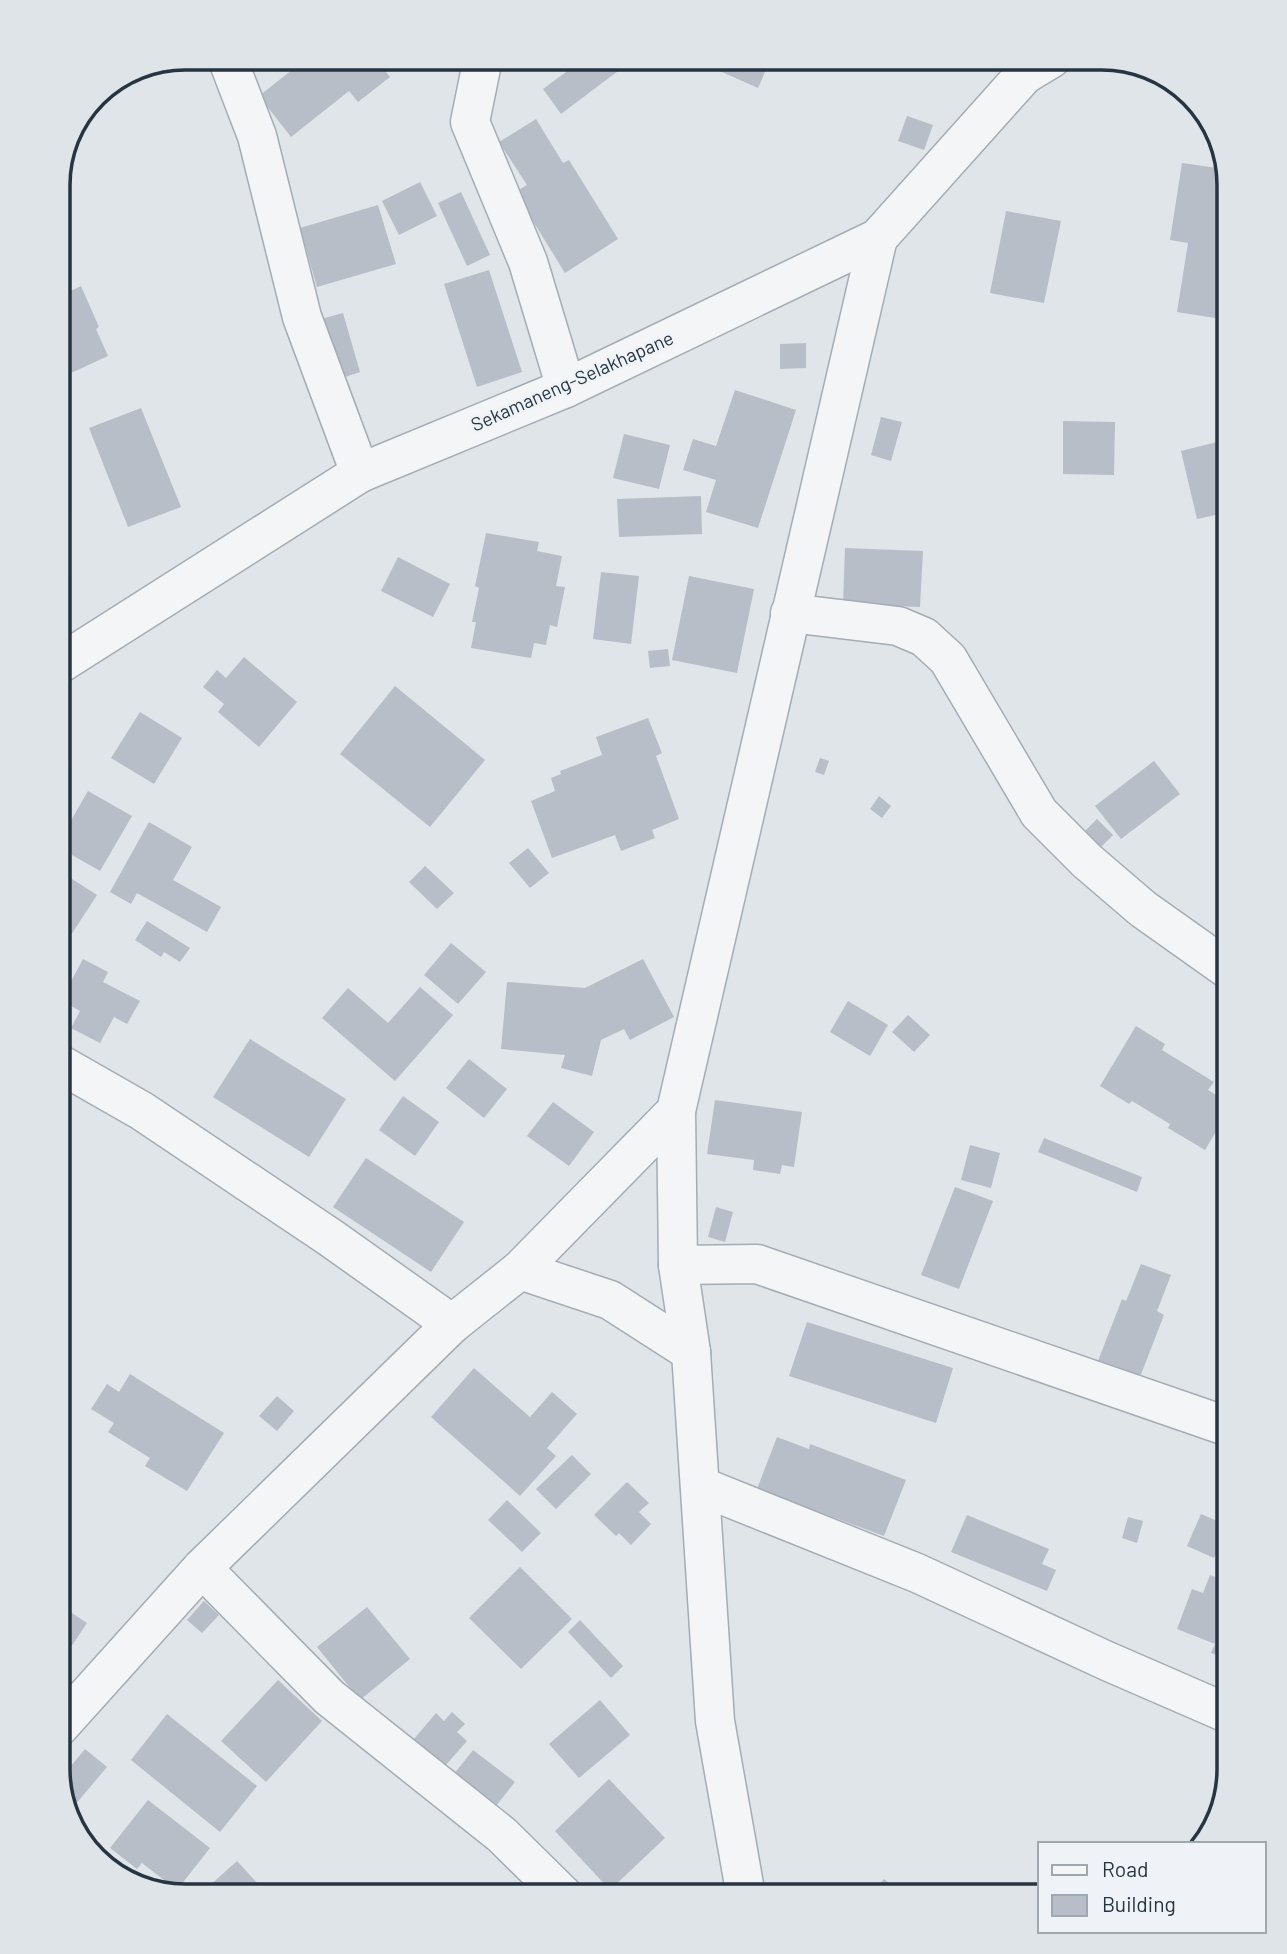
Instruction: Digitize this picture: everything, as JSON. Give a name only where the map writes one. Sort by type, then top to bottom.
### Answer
[{"type":"street","points":[[232,70],[257,136],[302,317],[360,472]]},
{"type":"street","points":[[481,70],[470,122],[528,262],[565,388]]},
{"type":"street","name":"Sekamaneng-Selakhapane","points":[[70,657],[360,472],[565,388],[878,238],[1024,70]]},
{"type":"street","points":[[744,1884],[715,1721],[691,1352],[678,1265],[676,1111],[878,238]]},
{"type":"street","points":[[790,613],[898,626],[924,637],[948,659],[1039,813],[1143,909],[1217,961]]},
{"type":"street","points":[[70,1070],[142,1111],[331,1238],[452,1324]]},
{"type":"street","points":[[70,1715],[202,1568],[452,1324],[520,1270],[676,1111]]},
{"type":"street","points":[[678,1265],[757,1264],[1217,1423]]},
{"type":"street","points":[[520,1270],[610,1300],[691,1352]]},
{"type":"street","points":[[700,1486],[917,1573],[1217,1709]]},
{"type":"street","points":[[202,1568],[329,1697],[502,1835],[552,1884]]},
{"type":"building","points":[[292,70],[384,70],[390,77],[358,102],[349,91],[291,137],[259,96]]},
{"type":"building","points":[[569,70],[619,70],[561,114],[543,89]]},
{"type":"building","points":[[718,70],[766,70],[758,88]]},
{"type":"building","points":[[907,116],[933,125],[924,150],[898,141]]},
{"type":"building","points":[[536,119],[563,163],[569,160],[618,239],[565,273],[515,192],[527,185],[499,142]]},
{"type":"building","points":[[1182,163],[1216,168],[1217,318],[1177,312],[1188,243],[1170,240]]},
{"type":"building","points":[[420,182],[437,216],[399,235],[382,201]]},
{"type":"building","points":[[461,192],[490,255],[467,266],[438,203]]},
{"type":"building","points":[[378,205],[396,264],[317,287],[300,228]]},
{"type":"building","points":[[1006,211],[1061,221],[1044,303],[990,293]]},
{"type":"building","points":[[489,270],[522,372],[477,387],[444,284]]},
{"type":"building","points":[[81,286],[108,356],[70,373],[70,291]]},
{"type":"building","points":[[343,313],[360,372],[339,379],[321,319]]},
{"type":"building","points":[[806,343],[806,368],[780,369],[780,344]]},
{"type":"building","points":[[735,390],[796,410],[758,528],[706,512],[716,480],[683,470],[693,439],[716,446]]},
{"type":"building","points":[[141,408],[181,507],[128,527],[89,428]]},
{"type":"building","points":[[881,417],[902,422],[891,461],[871,455]]},
{"type":"building","points":[[1063,421],[1115,422],[1114,475],[1063,474]]},
{"type":"building","points":[[624,434],[670,445],[659,489],[613,478]]},
{"type":"building","points":[[1217,442],[1217,515],[1197,519],[1181,451]]},
{"type":"building","points":[[701,496],[702,534],[619,537],[617,499]]},
{"type":"building","points":[[486,533],[539,542],[537,551],[562,556],[556,586],[565,587],[557,627],[550,625],[546,645],[534,643],[531,658],[471,648],[476,622],[472,622],[479,588],[475,586]]},
{"type":"building","points":[[845,548],[923,551],[920,607],[843,604]]},
{"type":"building","points":[[398,557],[450,584],[433,617],[381,591]]},
{"type":"building","points":[[601,572],[639,576],[631,644],[593,639]]},
{"type":"building","points":[[689,576],[754,589],[737,673],[672,660]]},
{"type":"building","points":[[668,649],[670,666],[650,668],[648,651]]},
{"type":"building","points":[[244,657],[297,702],[259,747],[218,712],[224,704],[203,687],[217,670],[226,678]]},
{"type":"building","points":[[395,686],[485,760],[430,827],[340,754]]},
{"type":"building","points":[[140,712],[182,738],[154,784],[111,758]]},
{"type":"building","points":[[648,718],[662,753],[656,756],[679,819],[652,830],[655,838],[621,851],[615,835],[552,858],[531,801],[555,791],[551,778],[561,774],[560,771],[602,755],[596,737]]},
{"type":"building","points":[[820,758],[829,761],[824,775],[815,772]]},
{"type":"building","points":[[1154,761],[1180,794],[1121,839],[1095,806]]},
{"type":"building","points":[[88,791],[132,816],[100,871],[70,854],[70,822]]},
{"type":"building","points":[[879,796],[891,806],[882,818],[870,809]]},
{"type":"building","points":[[1097,819],[1113,835],[1093,855],[1077,839]]},
{"type":"building","points":[[149,822],[192,847],[173,880],[221,907],[207,932],[137,893],[131,904],[110,892]]},
{"type":"building","points":[[528,848],[549,873],[530,888],[509,863]]},
{"type":"building","points":[[425,866],[454,893],[437,909],[409,882]]},
{"type":"building","points":[[70,878],[97,895],[70,937]]},
{"type":"building","points":[[147,921],[190,948],[180,962],[164,952],[161,957],[135,940]]},
{"type":"building","points":[[451,943],[486,972],[458,1004],[424,975]]},
{"type":"building","points":[[83,959],[108,972],[103,982],[140,1001],[127,1024],[114,1017],[100,1043],[71,1028],[80,1011],[70,1005],[70,983]]},
{"type":"building","points":[[643,959],[674,1017],[630,1040],[624,1029],[601,1040],[592,1076],[561,1068],[565,1055],[501,1049],[507,982],[585,988]]},
{"type":"building","points":[[420,987],[453,1015],[395,1081],[322,1018],[348,988],[388,1023]]},
{"type":"building","points":[[848,1001],[888,1025],[870,1056],[830,1032]]},
{"type":"building","points":[[908,1015],[930,1035],[914,1052],[892,1032]]},
{"type":"building","points":[[1136,1026],[1165,1044],[1162,1050],[1214,1082],[1208,1090],[1217,1096],[1217,1130],[1205,1150],[1168,1128],[1170,1124],[1100,1086]]},
{"type":"building","points":[[250,1039],[346,1099],[309,1157],[213,1097]]},
{"type":"building","points":[[469,1059],[507,1089],[484,1118],[446,1088]]},
{"type":"building","points":[[403,1096],[439,1122],[415,1156],[379,1130]]},
{"type":"building","points":[[715,1100],[802,1112],[794,1167],[782,1165],[780,1174],[753,1170],[754,1160],[707,1154]]},
{"type":"building","points":[[553,1102],[594,1132],[569,1166],[527,1136]]},
{"type":"building","points":[[1044,1138],[1142,1177],[1137,1192],[1038,1152]]},
{"type":"building","points":[[970,1145],[1000,1153],[991,1188],[961,1180]]},
{"type":"building","points":[[366,1158],[464,1222],[431,1272],[333,1207]]},
{"type":"building","points":[[955,1187],[993,1201],[959,1289],[921,1275]]},
{"type":"building","points":[[716,1207],[733,1212],[725,1242],[708,1237]]},
{"type":"building","points":[[1141,1264],[1171,1275],[1157,1311],[1164,1315],[1140,1377],[1098,1361],[1122,1299],[1126,1301]]},
{"type":"building","points":[[807,1322],[953,1368],[936,1423],[789,1376]]},
{"type":"building","points":[[474,1368],[530,1417],[552,1392],[577,1414],[547,1448],[556,1456],[520,1496],[431,1417]]},
{"type":"building","points":[[130,1374],[224,1433],[187,1491],[145,1466],[150,1458],[108,1432],[114,1423],[91,1409],[107,1384],[119,1392]]},
{"type":"building","points":[[277,1396],[294,1411],[277,1431],[259,1416]]},
{"type":"building","points":[[777,1437],[809,1449],[810,1444],[906,1480],[884,1536],[757,1489]]},
{"type":"building","points":[[572,1455],[591,1474],[556,1509],[536,1489]]},
{"type":"building","points":[[627,1482],[649,1503],[639,1512],[651,1524],[631,1545],[619,1533],[616,1536],[594,1515]]},
{"type":"building","points":[[507,1500],[541,1533],[522,1552],[488,1520]]},
{"type":"building","points":[[1201,1514],[1217,1521],[1217,1552],[1214,1558],[1187,1546]]},
{"type":"building","points":[[967,1515],[1049,1549],[1042,1564],[1056,1570],[1047,1591],[951,1552]]},
{"type":"building","points":[[1128,1517],[1143,1521],[1137,1543],[1122,1538]]},
{"type":"building","points":[[520,1567],[572,1619],[521,1669],[469,1618]]},
{"type":"building","points":[[1210,1575],[1217,1578],[1217,1655],[1211,1653],[1215,1644],[1177,1629],[1192,1589],[1203,1593]]},
{"type":"building","points":[[204,1601],[219,1615],[202,1633],[187,1620]]},
{"type":"building","points":[[367,1607],[410,1659],[360,1700],[317,1647]]},
{"type":"building","points":[[70,1612],[87,1623],[70,1646]]},
{"type":"building","points":[[580,1620],[623,1666],[611,1678],[568,1632]]},
{"type":"building","points":[[278,1680],[322,1721],[266,1782],[221,1741]]},
{"type":"building","points":[[600,1700],[630,1735],[579,1778],[549,1744]]},
{"type":"building","points":[[452,1712],[465,1724],[457,1732],[467,1741],[445,1766],[414,1739],[436,1713],[444,1721]]},
{"type":"building","points":[[167,1714],[257,1786],[220,1832],[131,1760]]},
{"type":"building","points":[[85,1749],[107,1767],[76,1804],[71,1784],[70,1767]]},
{"type":"building","points":[[473,1750],[515,1782],[496,1806],[454,1774]]},
{"type":"building","points":[[609,1779],[665,1838],[616,1884],[604,1884],[555,1831]]},
{"type":"building","points":[[148,1800],[210,1848],[182,1884],[177,1884],[168,1883],[142,1863],[137,1869],[110,1848]]},
{"type":"building","points":[[237,1861],[258,1884],[211,1884]]}]
